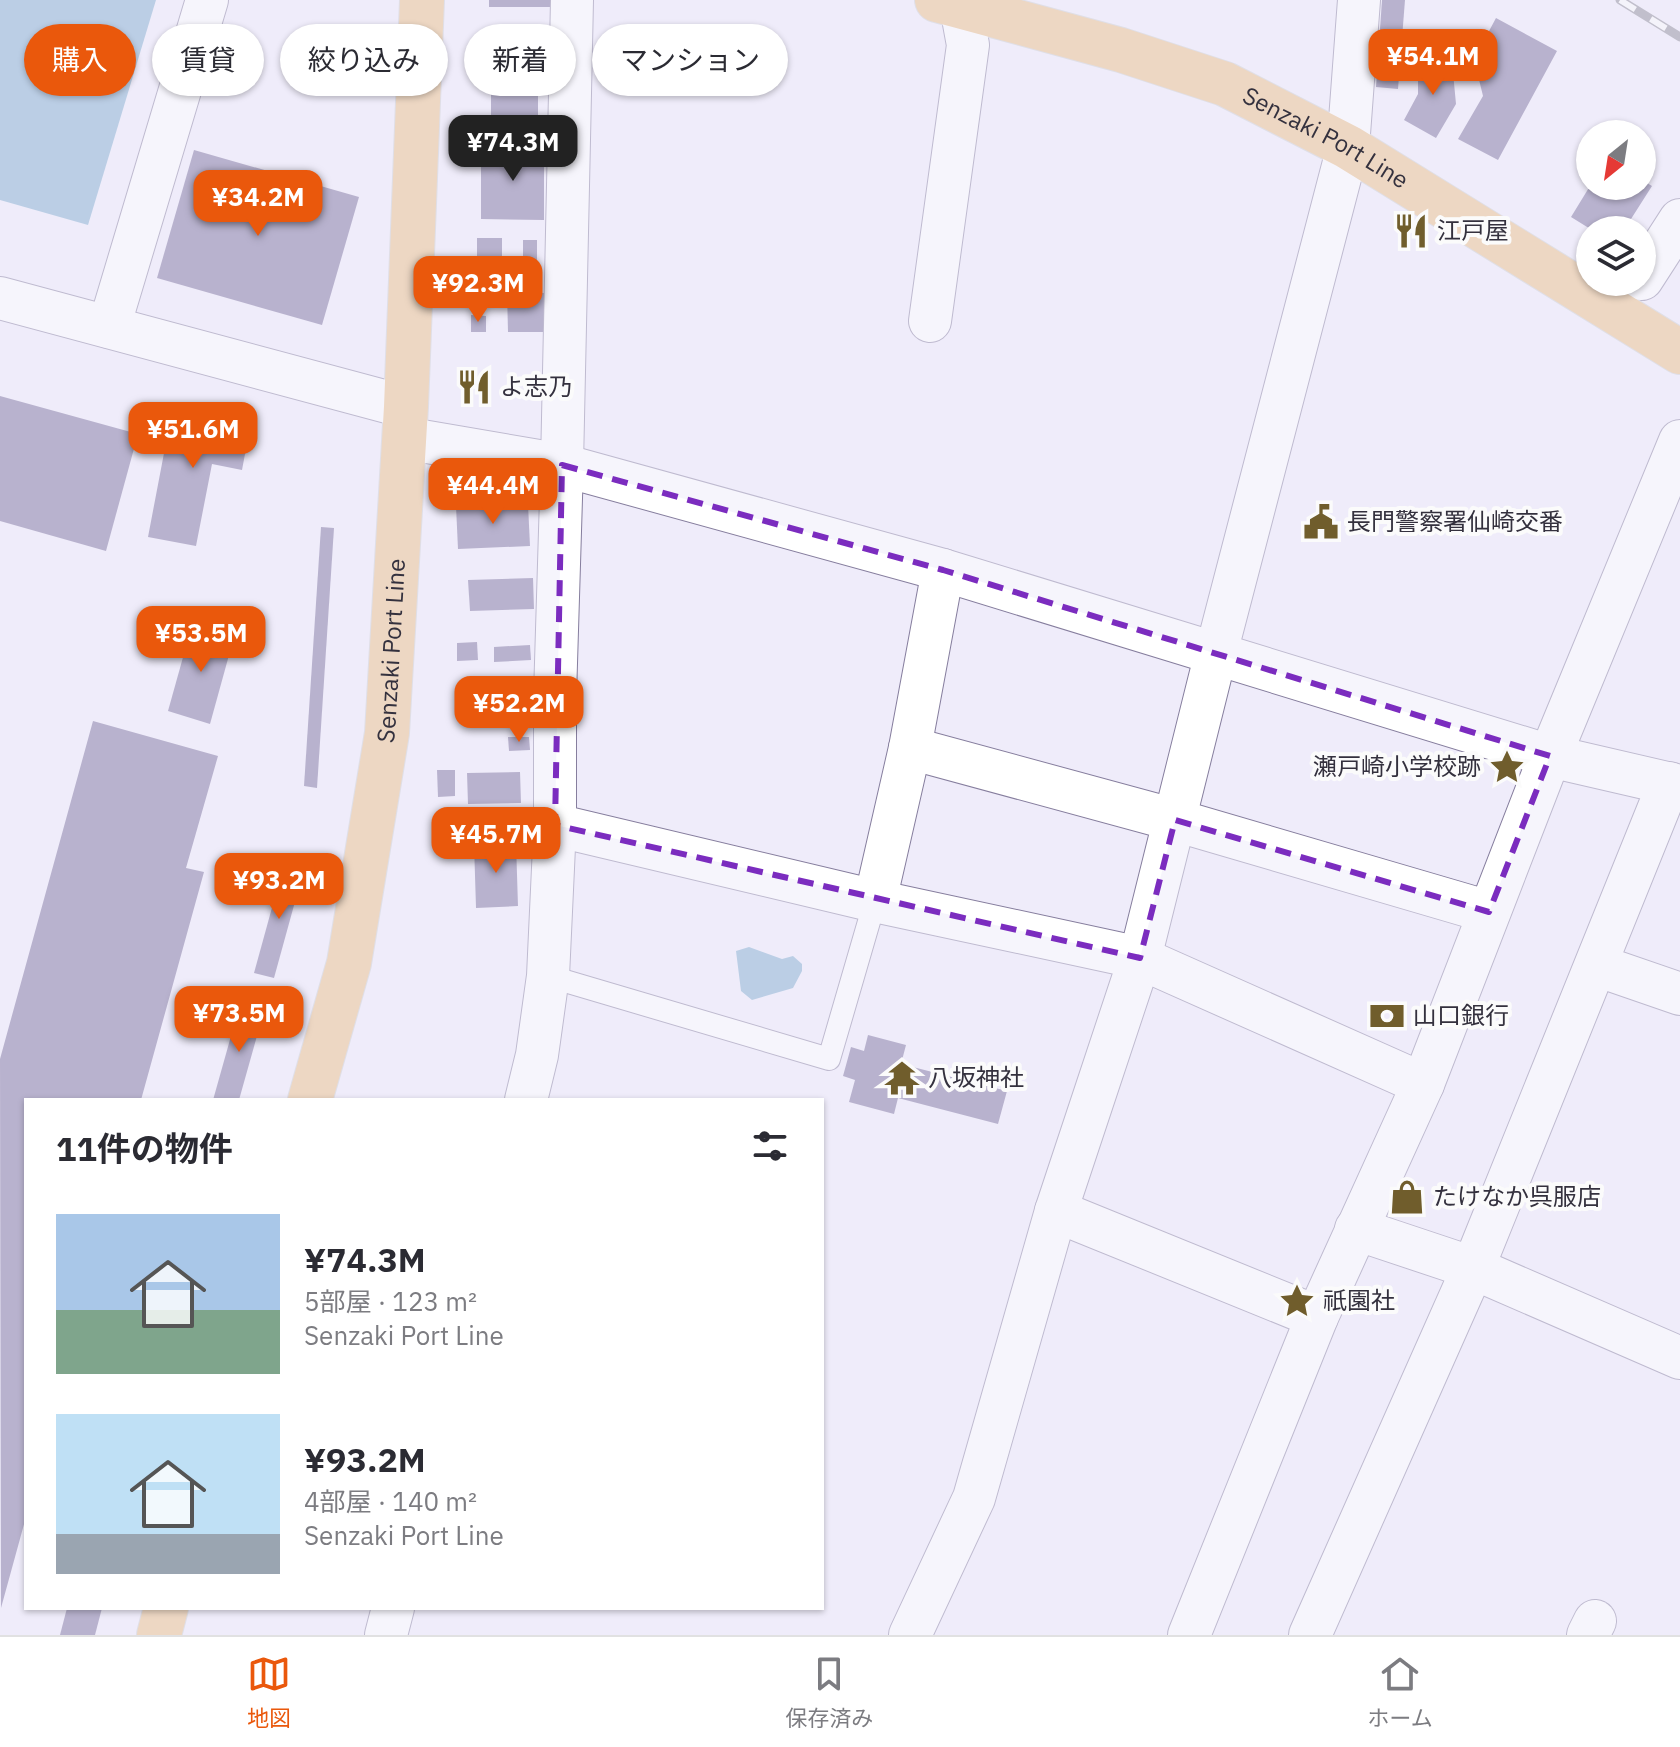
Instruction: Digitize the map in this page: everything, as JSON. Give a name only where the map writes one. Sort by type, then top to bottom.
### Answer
[{"type":"main road","name":"Senzaki Port Line","points":[[311,1098],[349,963],[387,733],[405,422],[422,0]]},
{"type":"main road","name":"Senzaki Port Line","points":[[952,2],[1121,50],[1225,84],[1576,262]]},
{"type":"main road","name":"Senzaki Port Line","points":[[1637,296],[1680,352]]},
{"type":"main road","points":[[159,1635],[165,1610]]},
{"type":"street","points":[[109,327],[207,0]]},
{"type":"street","points":[[526,1098],[537,1055],[548,976],[555,825],[555,696],[572,0]]},
{"type":"street","points":[[910,1635],[974,1498],[1056,1211],[1140,958],[1348,147],[1359,0]]},
{"type":"street","points":[[930,321],[968,45],[952,2]]},
{"type":"street","points":[[1656,256],[1680,220]]},
{"type":"street","points":[[0,298],[109,327],[405,422],[943,570],[1550,756],[1675,785],[1596,965],[1473,1268],[1310,1635]]},
{"type":"street","points":[[1189,1635],[1317,1317],[1423,1084],[1550,756],[1680,441]]},
{"type":"street","points":[[875,901],[910,748],[943,570]]},
{"type":"street","points":[[910,748],[1175,820],[1489,912]]},
{"type":"street","points":[[555,825],[875,901],[1140,958],[1423,1084]]},
{"type":"street","points":[[1596,965],[1680,994]]},
{"type":"street","points":[[1056,1211],[1317,1317]]},
{"type":"street","points":[[1356,1229],[1473,1268],[1680,1358]]},
{"type":"street","points":[[386,1635],[392,1610]]},
{"type":"lane","points":[[548,976],[829,1059],[875,901]]},
{"type":"highlighted area","points":[[562,465],[943,570],[1550,756],[1489,912],[1175,820],[1140,958],[555,825]]},
{"type":"water","points":[[0,0],[156,0],[136,66],[136,24],[24,24],[24,96],[127,96],[88,225],[0,200]]},
{"type":"water","points":[[749,947],[782,959],[793,956],[802,964],[802,971],[793,988],[752,1000],[741,991],[736,951]]},
{"type":"building","points":[[489,0],[550,0],[550,7],[489,7]]},
{"type":"building","points":[[1382,0],[1405,0],[1398,89],[1376,87]]},
{"type":"building","points":[[1496,18],[1557,51],[1498,160],[1458,139],[1483,96],[1474,59]]},
{"type":"building","points":[[1418,60],[1452,62],[1456,104],[1436,138],[1404,120],[1418,94]]},
{"type":"building","points":[[491,96],[538,96],[538,127],[491,127]]},
{"type":"building","points":[[481,146],[544,146],[544,220],[481,219]]},
{"type":"building","points":[[194,150],[359,197],[322,325],[157,278]]},
{"type":"building","points":[[1581,200],[1643,200],[1633,216],[1576,216],[1576,220],[1571,217]]},
{"type":"building","points":[[477,238],[502,238],[502,277],[477,277]]},
{"type":"building","points":[[523,240],[537,240],[537,268],[523,268]]},
{"type":"building","points":[[507,292],[545,293],[546,332],[508,332]]},
{"type":"building","points":[[471,315],[486,316],[486,332],[471,332]]},
{"type":"building","points":[[0,396],[138,434],[106,551],[0,521]]},
{"type":"building","points":[[173,406],[251,422],[242,470],[212,464],[196,546],[148,537]]},
{"type":"building","points":[[528,504],[530,546],[458,549],[456,506]]},
{"type":"building","points":[[321,527],[334,528],[317,788],[304,786]]},
{"type":"building","points":[[533,578],[534,609],[470,611],[468,580]]},
{"type":"building","points":[[192,625],[234,637],[210,724],[168,711]]},
{"type":"building","points":[[477,642],[478,660],[457,661],[457,643]]},
{"type":"building","points":[[530,645],[531,660],[494,662],[494,647]]},
{"type":"building","points":[[93,721],[218,756],[186,868],[204,872],[142,1098],[24,1098],[24,1524],[1,1608],[0,1059]]},
{"type":"building","points":[[508,737],[529,737],[530,750],[509,751]]},
{"type":"building","points":[[437,770],[455,770],[455,796],[438,797]]},
{"type":"building","points":[[520,772],[521,803],[468,804],[467,773]]},
{"type":"building","points":[[516,843],[518,906],[476,908],[474,844]]},
{"type":"building","points":[[284,864],[304,869],[274,978],[254,973]]},
{"type":"building","points":[[240,1004],[264,1011],[240,1098],[214,1098]]},
{"type":"building","name":"八坂神社","points":[[868,1035],[906,1045],[901,1064],[1007,1091],[998,1124],[898,1098],[894,1114],[849,1102],[855,1080],[843,1076],[851,1047],[864,1051]]},
{"type":"building","points":[[66,1610],[101,1610],[95,1635],[60,1635]]},
{"type":"railway","points":[[1620,0],[1680,37]]},
{"type":"place","name":"江戸屋","points":[[1411,231]]},
{"type":"place","name":"よ志乃","points":[[474,387]]},
{"type":"place","name":"長門警察署仙崎交番","points":[[1321,522]]},
{"type":"place","name":"瀬戸崎小学校跡","points":[[1507,767]]},
{"type":"place","name":"山口銀行","points":[[1387,1016]]},
{"type":"place","name":"八坂神社","points":[[902,1078]]},
{"type":"place","name":"たけなか呉服店","points":[[1407,1197]]},
{"type":"place","name":"祇園社","points":[[1297,1301]]}]
